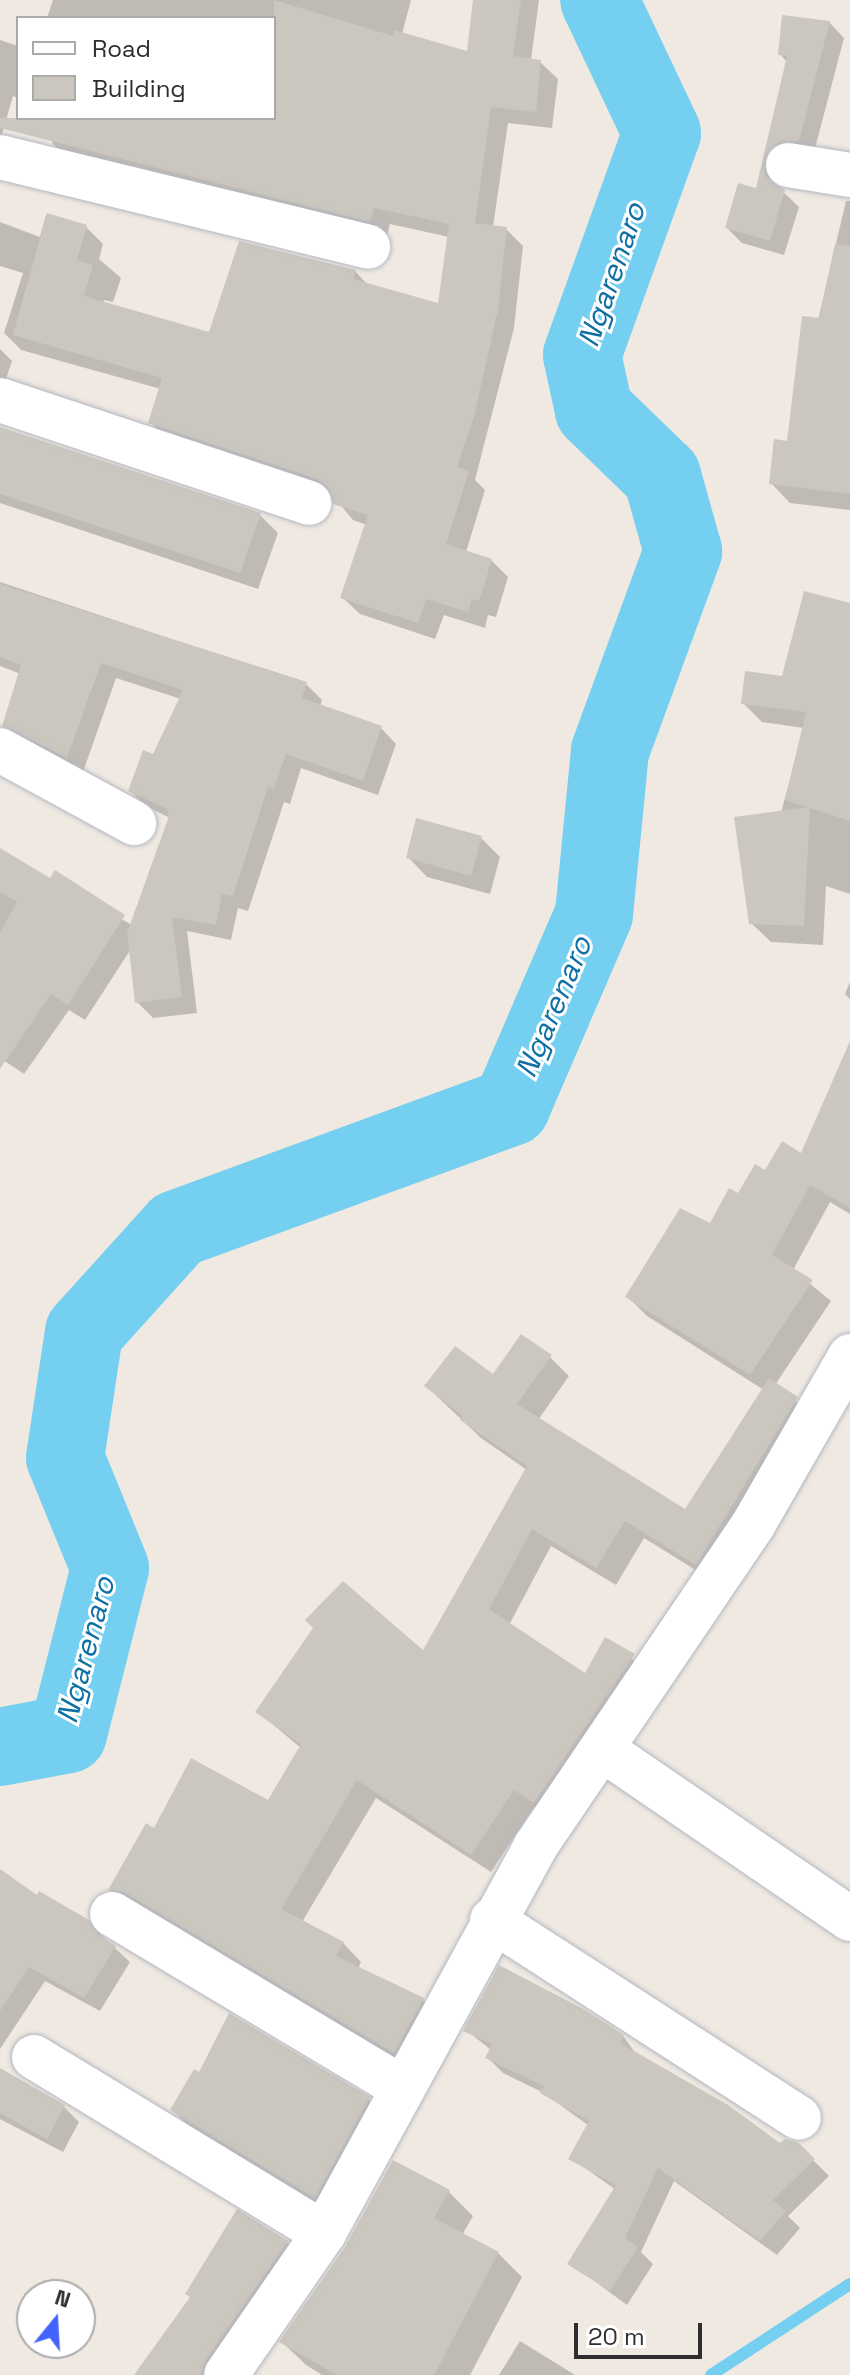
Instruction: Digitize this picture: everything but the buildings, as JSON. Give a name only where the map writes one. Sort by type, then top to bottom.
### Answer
[{"type":"street","points":[[0,157],[368,247]]},
{"type":"street","points":[[788,165],[850,175]]},
{"type":"street","points":[[0,400],[309,503]]},
{"type":"street","points":[[0,750],[134,823]]},
{"type":"street","points":[[226,2375],[324,2233],[492,1920],[602,1749],[753,1525],[850,1356]]},
{"type":"street","points":[[602,1749],[850,1919]]},
{"type":"street","points":[[112,1914],[403,2088]]},
{"type":"street","points":[[492,1920],[799,2118]]},
{"type":"street","points":[[34,2057],[324,2233]]},
{"type":"waterway","name":"Ngarenaro","points":[[0,1747],[68,1734],[110,1568],[65,1458],[84,1332],[177,1229],[511,1107],[594,914],[610,751],[683,551],[662,476],[594,410],[582,355],[662,133],[599,0]]},
{"type":"waterway","points":[[711,2375],[850,2284]]}]
